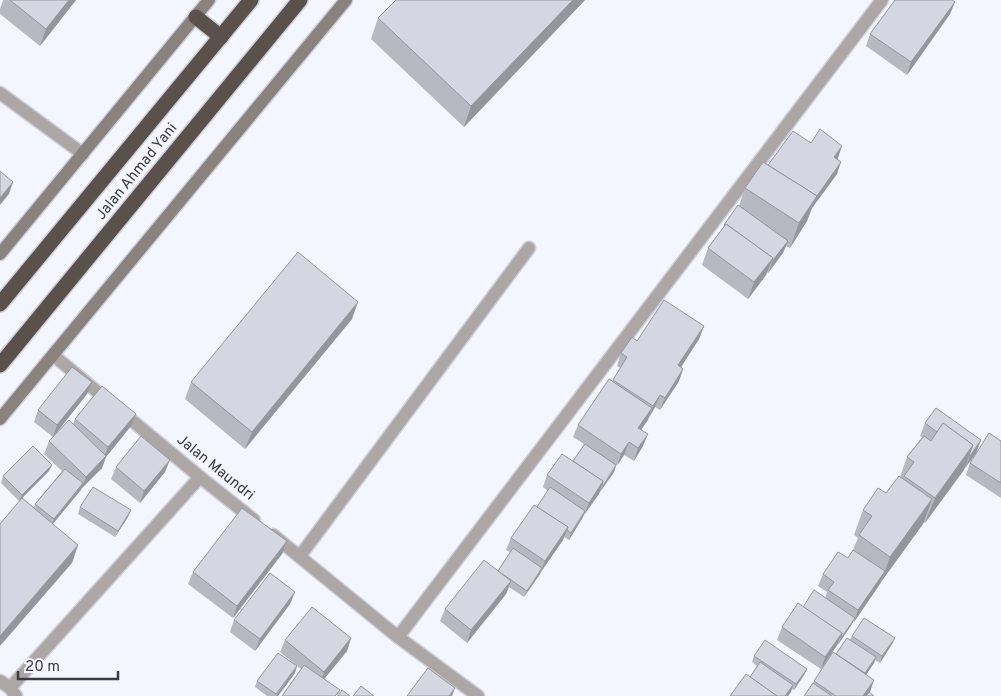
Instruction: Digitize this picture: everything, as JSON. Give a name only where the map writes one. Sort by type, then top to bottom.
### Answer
[{"type":"highway","name":"Jalan Ahmad Yani","points":[[0,304],[252,0]]},
{"type":"highway","name":"Jalan Ahmad Yani","points":[[0,365],[300,0]]},
{"type":"highway","points":[[196,17],[221,37]]},
{"type":"street","points":[[2,248],[83,154],[209,0]]},
{"type":"street","points":[[0,419],[346,0]]},
{"type":"street","points":[[398,637],[882,0]]},
{"type":"street","points":[[0,93],[83,154]]},
{"type":"street","points":[[300,556],[529,248]]},
{"type":"street","name":"Jalan Maundri","points":[[53,356],[398,637],[478,696]]},
{"type":"street","points":[[9,688],[200,477]]},
{"type":"building","points":[[10,0],[69,0],[46,29]]},
{"type":"building","points":[[396,0],[573,0],[471,106],[378,18]]},
{"type":"building","points":[[895,0],[952,0],[955,2],[911,62],[870,34]]},
{"type":"building","points":[[820,129],[842,146],[834,157],[841,162],[817,196],[768,165],[793,131],[811,143]]},
{"type":"building","points":[[763,162],[817,196],[799,223],[745,188]]},
{"type":"building","points":[[0,171],[13,182],[0,198]]},
{"type":"building","points":[[738,205],[788,241],[773,260],[773,258],[726,224],[724,225]]},
{"type":"building","points":[[726,224],[773,258],[754,282],[708,248]]},
{"type":"building","points":[[298,252],[358,302],[252,432],[191,382]]},
{"type":"building","points":[[664,300],[704,326],[678,365],[683,369],[665,398],[660,395],[653,406],[613,380],[627,357],[621,353],[632,337],[637,341]]},
{"type":"building","points":[[72,367],[92,382],[57,425],[38,410]]},
{"type":"building","points":[[609,379],[652,408],[638,428],[648,434],[638,448],[629,442],[621,454],[578,425]]},
{"type":"building","points":[[102,386],[136,414],[108,447],[75,419]]},
{"type":"building","points":[[936,408],[981,440],[970,456],[973,445],[943,423],[937,432],[925,423]]},
{"type":"building","points":[[69,420],[106,456],[86,477],[49,441]]},
{"type":"building","points":[[943,423],[973,445],[935,498],[904,476],[914,462],[907,457],[924,436],[931,441]]},
{"type":"building","points":[[989,433],[1001,441],[1001,483],[970,463]]},
{"type":"building","points":[[141,436],[170,460],[144,491],[116,467]]},
{"type":"building","points":[[585,444],[616,465],[603,486],[603,481],[573,461]]},
{"type":"building","points":[[33,446],[52,465],[22,495],[3,476]]},
{"type":"building","points":[[562,454],[603,481],[589,503],[547,475]]},
{"type":"building","points":[[65,469],[83,483],[54,519],[35,504]]},
{"type":"building","points":[[899,476],[932,499],[890,557],[859,535],[872,516],[863,510],[878,488],[886,493]]},
{"type":"building","points":[[93,487],[131,510],[118,531],[80,507]]},
{"type":"building","points":[[550,487],[585,511],[571,533],[567,530],[568,527],[537,507]]},
{"type":"building","points":[[22,498],[78,545],[0,636],[0,524]]},
{"type":"building","points":[[534,505],[568,527],[545,561],[511,538]]},
{"type":"building","points":[[242,508],[287,541],[237,606],[193,572]]},
{"type":"building","points":[[513,548],[542,568],[527,591],[498,571]]},
{"type":"building","points":[[853,550],[885,571],[858,610],[828,590],[834,582],[823,574],[838,552],[848,558]]},
{"type":"building","points":[[484,560],[511,581],[471,630],[445,609]]},
{"type":"building","points":[[270,573],[295,592],[260,639],[234,620]]},
{"type":"building","points":[[814,590],[855,618],[841,638],[842,633],[803,607]]},
{"type":"building","points":[[798,603],[842,633],[825,657],[782,627]]},
{"type":"building","points":[[312,607],[351,638],[324,672],[285,640]]},
{"type":"building","points":[[864,618],[895,638],[882,656],[852,636]]},
{"type":"building","points":[[847,638],[876,657],[865,673],[836,654]]},
{"type":"building","points":[[765,640],[807,669],[796,684],[754,656]]},
{"type":"building","points":[[833,652],[874,680],[863,696],[836,696],[814,681]]},
{"type":"building","points":[[278,653],[297,666],[276,694],[257,681]]},
{"type":"building","points":[[760,662],[793,685],[785,696],[777,696],[750,677]]},
{"type":"building","points":[[304,665],[340,690],[335,696],[282,696]]},
{"type":"building","points":[[428,668],[455,688],[449,696],[407,696]]},
{"type":"building","points":[[746,674],[777,696],[730,696]]},
{"type":"building","points":[[813,683],[832,696],[804,696]]},
{"type":"building","points":[[361,686],[374,696],[353,696]]},
{"type":"building","points":[[342,690],[350,696],[338,696]]},
{"type":"building","points":[[869,692],[874,696],[866,696]]}]
